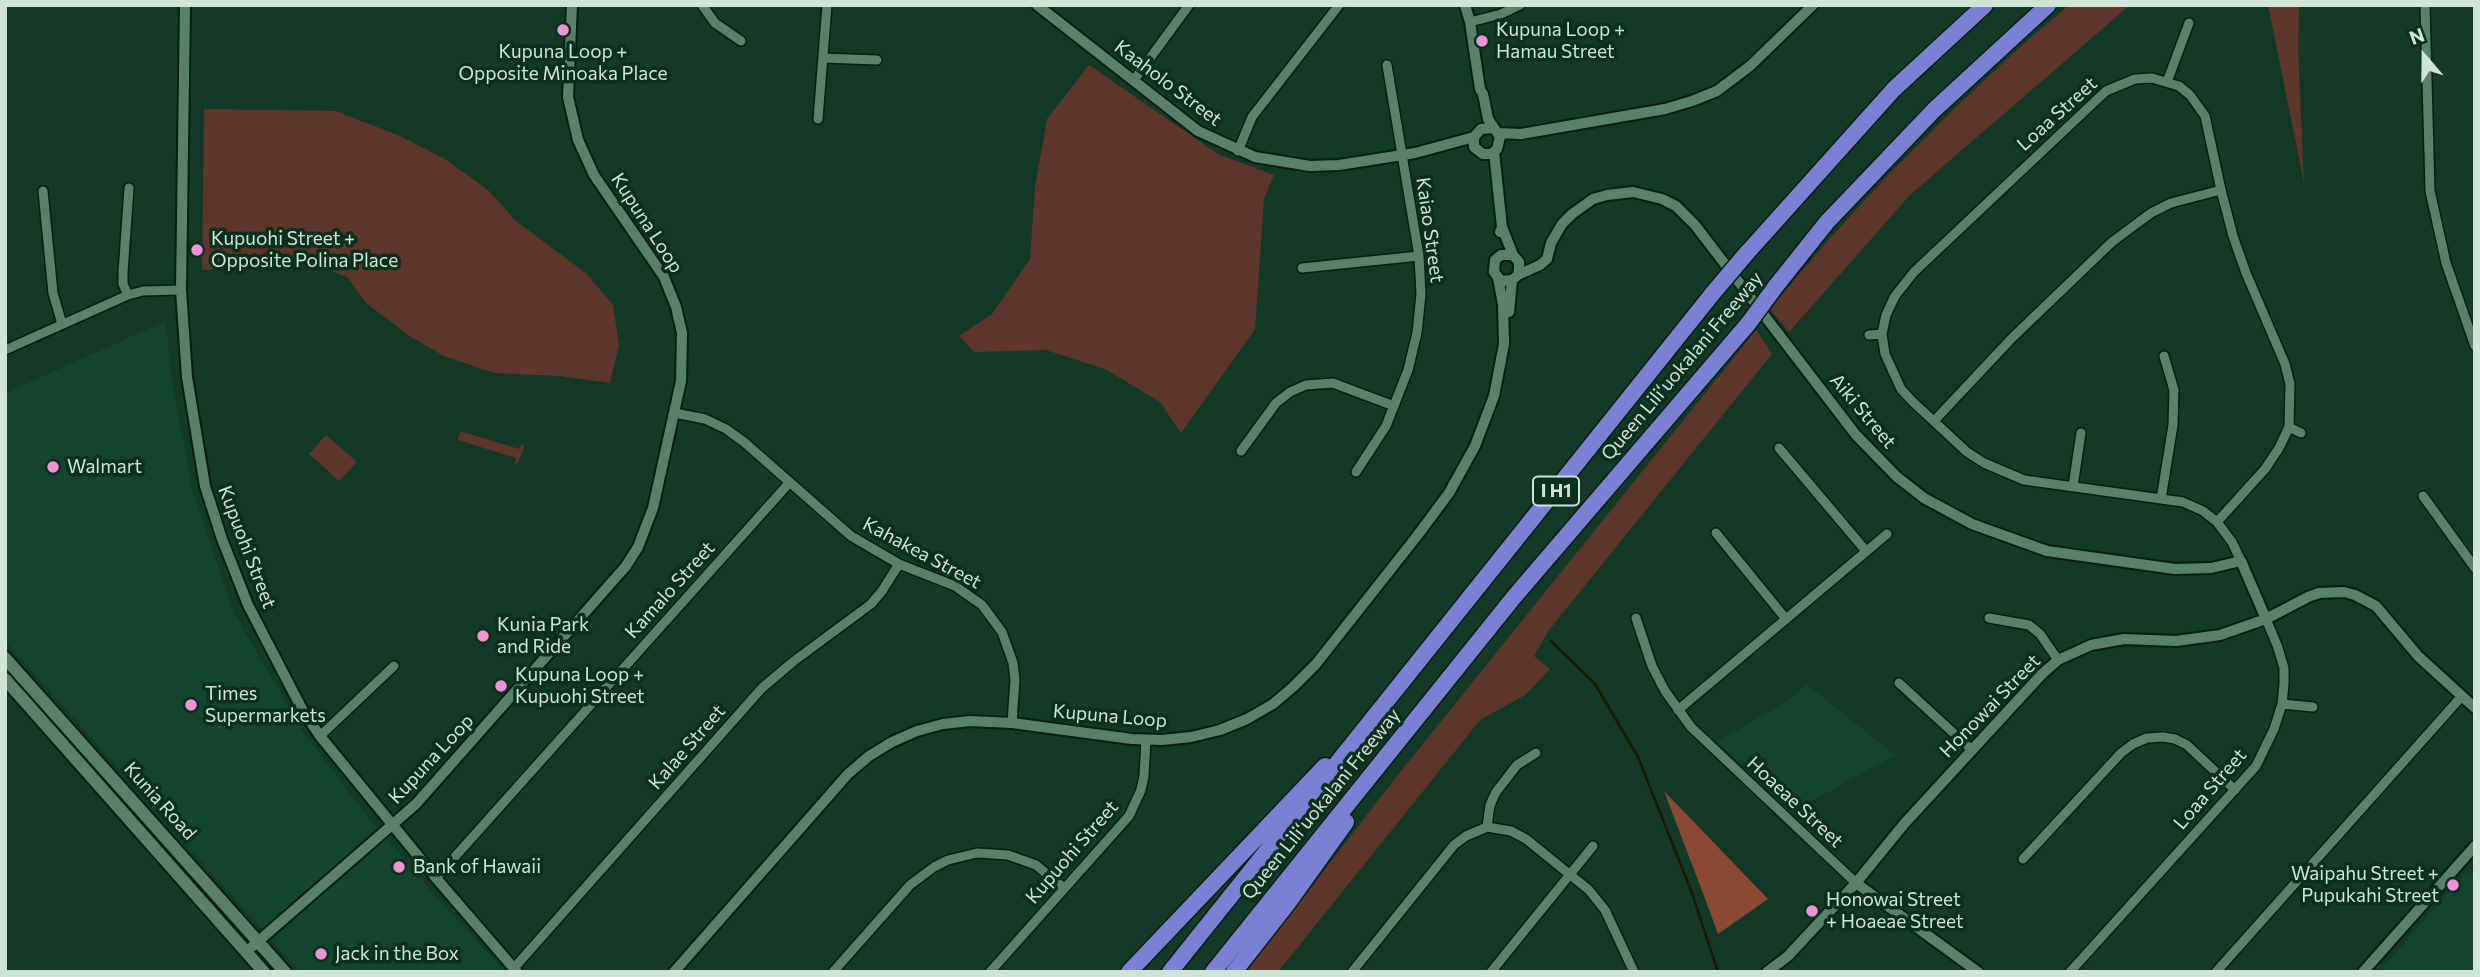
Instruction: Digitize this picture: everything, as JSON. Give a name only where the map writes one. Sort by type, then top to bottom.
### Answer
[{"type":"highway","name":"Queen Liliʻuokalani Freeway","points":[[1170,972],[1713,293],[1894,89],[1984,5]]},
{"type":"highway","name":"Queen Liliʻuokalani Freeway","points":[[1213,972],[1514,597],[1748,324],[1828,222],[1934,110],[2048,5]]},
{"type":"highway","points":[[1234,972],[1288,903],[1447,681]]},
{"type":"highway","points":[[1129,972],[1399,688]]},
{"type":"main road","name":"Kunia Road","points":[[5,658],[285,972]]},
{"type":"main road","name":"Kunia Road","points":[[5,679],[264,972]]},
{"type":"street","name":"Kupuohi Street","points":[[185,5],[181,290],[187,377],[209,499],[222,539],[248,605],[303,711],[320,736],[436,878],[516,970]]},
{"type":"street","name":"Kupuna Loop","points":[[246,952],[392,825],[446,770],[626,566],[638,547],[653,508],[675,413],[684,355],[682,333],[676,307],[664,278],[585,159],[571,118],[568,75],[572,5]]},
{"type":"street","points":[[702,5],[715,23],[741,41]]},
{"type":"street","points":[[818,119],[827,5]]},
{"type":"street","points":[[1134,80],[1189,5]]},
{"type":"street","points":[[1238,151],[1252,117],[1339,5]]},
{"type":"street","points":[[1465,5],[1483,94],[1487,141],[1499,186],[1497,193],[1502,227],[1511,257],[1532,261],[1549,254]]},
{"type":"street","points":[[1470,22],[1501,14],[1520,5]]},
{"type":"street","name":"Kaaholo Street","points":[[1040,6],[1198,131],[1238,151],[1273,161],[1310,166],[1339,165],[1487,141],[1665,109],[1692,101],[1717,91],[1750,66],[1813,5]]},
{"type":"street","points":[[2425,5],[2430,191],[2440,241],[2475,346]]},
{"type":"street","points":[[2189,23],[2167,82],[2179,86],[2190,95],[2205,117],[2221,190],[2246,273],[2285,364],[2290,384],[2289,427],[2280,448],[2265,469],[2217,522]]},
{"type":"street","points":[[823,58],[877,60]]},
{"type":"street","name":"Kaiao Street","points":[[1356,471],[1386,426],[1408,370],[1418,333],[1421,294],[1419,256],[1387,65]]},
{"type":"street","name":"Loaa Street","points":[[2070,972],[2256,766],[2266,748],[2282,704],[2284,668],[2241,561],[2232,542],[2217,522],[2203,511],[2183,502],[2024,480],[2000,471],[1967,452],[1901,389],[1885,354],[1882,334],[1886,315],[1895,296],[1914,272],[2106,91],[2135,79],[2152,78],[2167,82]]},
{"type":"street","points":[[128,295],[123,284],[123,273],[129,188]]},
{"type":"street","points":[[1934,421],[2012,338],[2112,242],[2161,208],[2221,190]]},
{"type":"street","points":[[43,191],[54,303],[62,324]]},
{"type":"street","name":"Aiki Street","points":[[1549,254],[1550,243],[1562,224],[1593,200],[1607,195],[1633,192],[1662,198],[1676,206],[1695,225],[1856,435],[1897,477],[1924,498],[1972,524],[2047,551],[2175,569],[2211,568],[2241,561]]},
{"type":"street","points":[[1498,278],[1504,282],[1515,278],[1540,265],[1549,254]]},
{"type":"street","points":[[1302,268],[1419,256]]},
{"type":"street","name":"Kupuna Loop","points":[[674,972],[848,774],[869,756],[892,742],[943,724],[970,721],[1012,723],[1146,740],[1191,737],[1220,730],[1273,704],[1316,664],[1449,493],[1475,446],[1494,396],[1505,328],[1498,278],[1493,264],[1511,257],[1515,278],[1508,324],[1505,328]]},
{"type":"street","points":[[5,350],[128,295],[158,290],[181,290]]},
{"type":"street","points":[[1870,335],[1882,334]]},
{"type":"street","points":[[2161,499],[2174,390],[2164,356]]},
{"type":"street","points":[[1241,451],[1276,403],[1290,392],[1307,385],[1333,383],[1394,406]]},
{"type":"street","name":"Kahakea Street","points":[[675,413],[705,419],[726,429],[851,536],[899,564],[955,586],[969,595],[993,618],[1013,663],[1015,680],[1012,723]]},
{"type":"street","points":[[2289,427],[2301,433]]},
{"type":"street","points":[[2073,486],[2081,433]]},
{"type":"street","points":[[1779,448],[1866,551]]},
{"type":"street","name":"Kamalo Street","points":[[436,878],[790,482]]},
{"type":"street","points":[[2423,496],[2475,568]]},
{"type":"street","points":[[1716,533],[1786,619]]},
{"type":"street","points":[[1678,710],[1886,534]]},
{"type":"street","name":"Kalae Street","points":[[516,970],[762,688],[870,604],[882,592],[899,564]]},
{"type":"street","name":"Honowai Street","points":[[1767,972],[1788,956],[1856,883],[1904,824],[2042,674],[2058,660],[2075,651],[2105,641],[2124,639],[2198,639],[2242,629],[2319,593],[2344,592],[2355,595],[2383,612],[2418,656],[2475,708]]},
{"type":"street","name":"Hoaeae Street","points":[[1636,618],[1652,666],[1678,710],[1706,744],[1856,883],[1978,972]]},
{"type":"street","points":[[1989,618],[2029,625],[2040,634],[2058,660]]},
{"type":"street","points":[[320,736],[394,666]]},
{"type":"street","points":[[1899,683],[1972,750]]},
{"type":"street","points":[[2216,972],[2462,696]]},
{"type":"street","points":[[2282,704],[2313,707]]},
{"type":"street","points":[[2023,859],[2121,753],[2147,738],[2175,739],[2187,745],[2235,790]]},
{"type":"street","name":"Kupuohi Street","points":[[990,972],[1120,827],[1136,803],[1144,776],[1146,740]]},
{"type":"street","points":[[1487,827],[1490,805],[1496,792],[1517,765],[1536,753]]},
{"type":"street","points":[[1352,972],[1454,845],[1466,836],[1487,827],[1511,831],[1526,839],[1589,890],[1605,910],[1634,972]]},
{"type":"street","points":[[1491,972],[1593,846]]},
{"type":"street","points":[[2363,972],[2475,846]]},
{"type":"street","points":[[833,972],[910,886],[922,875],[948,860],[977,853],[1007,855],[1036,865],[1064,888]]},
{"type":"shaded area","points":[[2069,5],[2130,5],[1910,195],[1789,332],[1770,309],[1824,245],[1888,175],[1962,101]]},
{"type":"shaded area","points":[[2268,5],[2299,5],[2298,49],[2304,183]]},
{"type":"shaded area","points":[[1089,65],[1218,154],[1274,175],[1264,198],[1255,329],[1181,433],[1160,402],[1105,369],[1046,350],[974,352],[959,336],[992,314],[1030,259],[1035,187],[1047,119]]},
{"type":"shaded area","points":[[204,109],[336,111],[400,136],[445,159],[488,190],[516,221],[587,274],[613,305],[619,345],[610,383],[559,376],[494,373],[444,356],[411,337],[366,303],[347,277],[315,264],[202,270]]},
{"type":"shaded area","points":[[166,321],[171,376],[192,487],[234,613],[304,733],[363,811],[505,972],[300,972],[5,641],[5,393]]},
{"type":"shaded area","points":[[1756,330],[1772,354],[1549,630],[1534,656],[1550,669],[1525,695],[1480,720],[1278,972],[1246,972],[1393,781]]},
{"type":"shaded area","points":[[460,431],[519,449],[522,443],[524,447],[518,463],[515,464],[516,458],[458,440]]},
{"type":"shaded area","points":[[326,435],[357,462],[339,481],[309,454]]},
{"type":"shaded area","points":[[1807,684],[1895,755],[1793,811],[1717,742],[1787,701]]},
{"type":"shaded area","points":[[1664,791],[1768,899],[1718,934],[1704,896]]},
{"type":"shaded area","points":[[2467,871],[2475,876],[2475,972],[2379,972]]},
{"type":"waterway","points":[[1551,641],[1595,684],[1638,757],[1692,893],[1718,972]]},
{"type":"place","name":"Kupuna Loop + Opposite Minoaka Place","points":[[563,30]]},
{"type":"place","name":"Kupuna Loop + Hamau Street","points":[[1482,41]]},
{"type":"place","name":"Kupuohi Street + Opposite Polina Place","points":[[197,250]]},
{"type":"place","name":"Walmart","points":[[53,467]]},
{"type":"place","name":"Kunia Park and Ride","points":[[483,636]]},
{"type":"place","name":"Kupuna Loop + Kupuohi Street","points":[[501,686]]},
{"type":"place","name":"Times Supermarkets","points":[[191,705]]},
{"type":"place","name":"Bank of Hawaii","points":[[399,867]]},
{"type":"place","name":"Waipahu Street + Pupukahi Street","points":[[2453,885]]},
{"type":"place","name":"Honowai Street + Hoaeae Street","points":[[1812,911]]},
{"type":"place","name":"Jack in the Box","points":[[321,954]]}]
